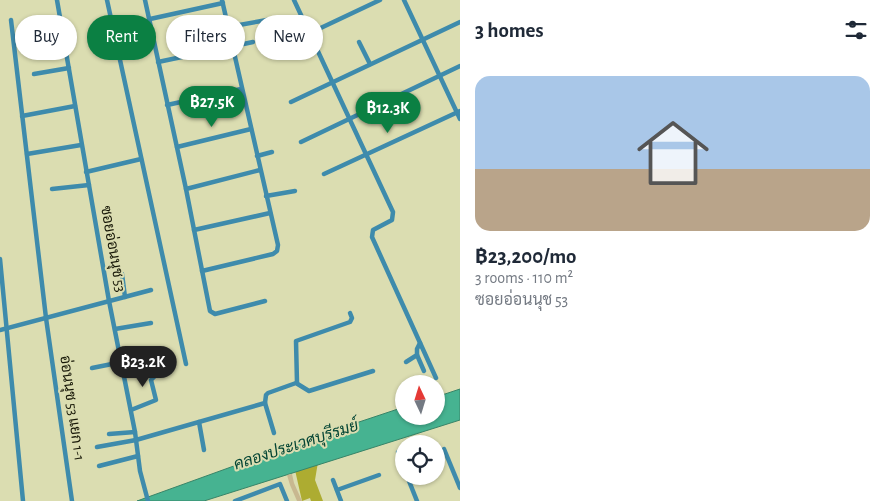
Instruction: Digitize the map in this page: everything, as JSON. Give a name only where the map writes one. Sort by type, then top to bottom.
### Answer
[{"type":"street","name":"ซอยอ่อนนุช 53","points":[[57,0],[109,301],[147,499]]},
{"type":"street","points":[[107,0],[186,364]]},
{"type":"street","points":[[145,0],[149,15]]},
{"type":"street","points":[[294,0],[300,15]]},
{"type":"street","points":[[323,27],[380,0]]},
{"type":"street","points":[[404,0],[458,111],[460,119]]},
{"type":"street","points":[[156,18],[223,2],[226,15]]},
{"type":"street","name":"อ่อนนุช 53 แยก 1-1","points":[[11,20],[46,318],[72,501]]},
{"type":"street","points":[[290,102],[422,38],[460,22]]},
{"type":"street","points":[[245,44],[253,42]]},
{"type":"street","points":[[359,42],[370,64]]},
{"type":"street","points":[[156,51],[186,188],[210,311],[212,314],[265,301]]},
{"type":"street","points":[[158,62],[167,60]]},
{"type":"street","points":[[202,271],[273,254],[277,251],[278,245],[235,60]]},
{"type":"street","points":[[320,60],[393,212],[392,220],[374,230],[372,237],[435,375]]},
{"type":"street","points":[[301,142],[460,66]]},
{"type":"street","points":[[34,74],[69,68]]},
{"type":"street","points":[[168,105],[241,89]]},
{"type":"street","points":[[22,116],[75,106]]},
{"type":"street","points":[[324,174],[458,111]]},
{"type":"street","points":[[177,147],[251,129]]},
{"type":"street","points":[[27,154],[82,145]]},
{"type":"street","points":[[257,156],[272,152]]},
{"type":"street","points":[[86,172],[142,159]]},
{"type":"street","points":[[186,188],[260,170]]},
{"type":"street","points":[[52,189],[89,184]]},
{"type":"street","points":[[266,196],[296,191]]},
{"type":"street","points":[[194,230],[270,213]]},
{"type":"street","points":[[0,259],[23,501]]},
{"type":"street","points":[[122,274],[125,297]]},
{"type":"street","points":[[0,330],[151,290]]},
{"type":"street","points":[[296,383],[296,341],[350,322],[352,318],[350,313]]},
{"type":"street","points":[[115,329],[151,323]]},
{"type":"street","points":[[420,343],[417,349],[417,356],[424,371]]},
{"type":"street","points":[[121,356],[141,352],[147,359]]},
{"type":"street","points":[[406,362],[417,356]]},
{"type":"street","points":[[92,368],[122,362]]},
{"type":"street","points":[[296,383],[309,391],[373,371]]},
{"type":"street","points":[[131,410],[156,400],[151,380],[155,376]]},
{"type":"street","points":[[274,434],[265,403],[266,395],[296,383]]},
{"type":"street","points":[[97,447],[136,440],[265,403]]},
{"type":"street","points":[[198,422],[204,450]]},
{"type":"street","points":[[109,434],[135,432]]},
{"type":"street","points":[[445,451],[460,488]]},
{"type":"street","points":[[99,466],[138,456]]},
{"type":"street","points":[[337,490],[379,475]]},
{"type":"street","points":[[333,480],[341,501]]},
{"type":"street","points":[[235,501],[280,484],[287,501]]},
{"type":"street","points":[[411,485],[417,501]]},
{"type":"shaded area","points":[[318,462],[315,480],[323,501],[311,501],[310,498],[302,501],[295,470]]},
{"type":"water","points":[[460,389],[460,420],[445,425],[445,394]]},
{"type":"water","name":"คลองประเวศบุรีรมย์","points":[[395,410],[395,425],[444,425],[413,435],[395,435],[395,441],[204,501],[137,501]]},
{"type":"building","points":[[292,474],[302,501],[297,501],[290,485],[287,475]]}]
